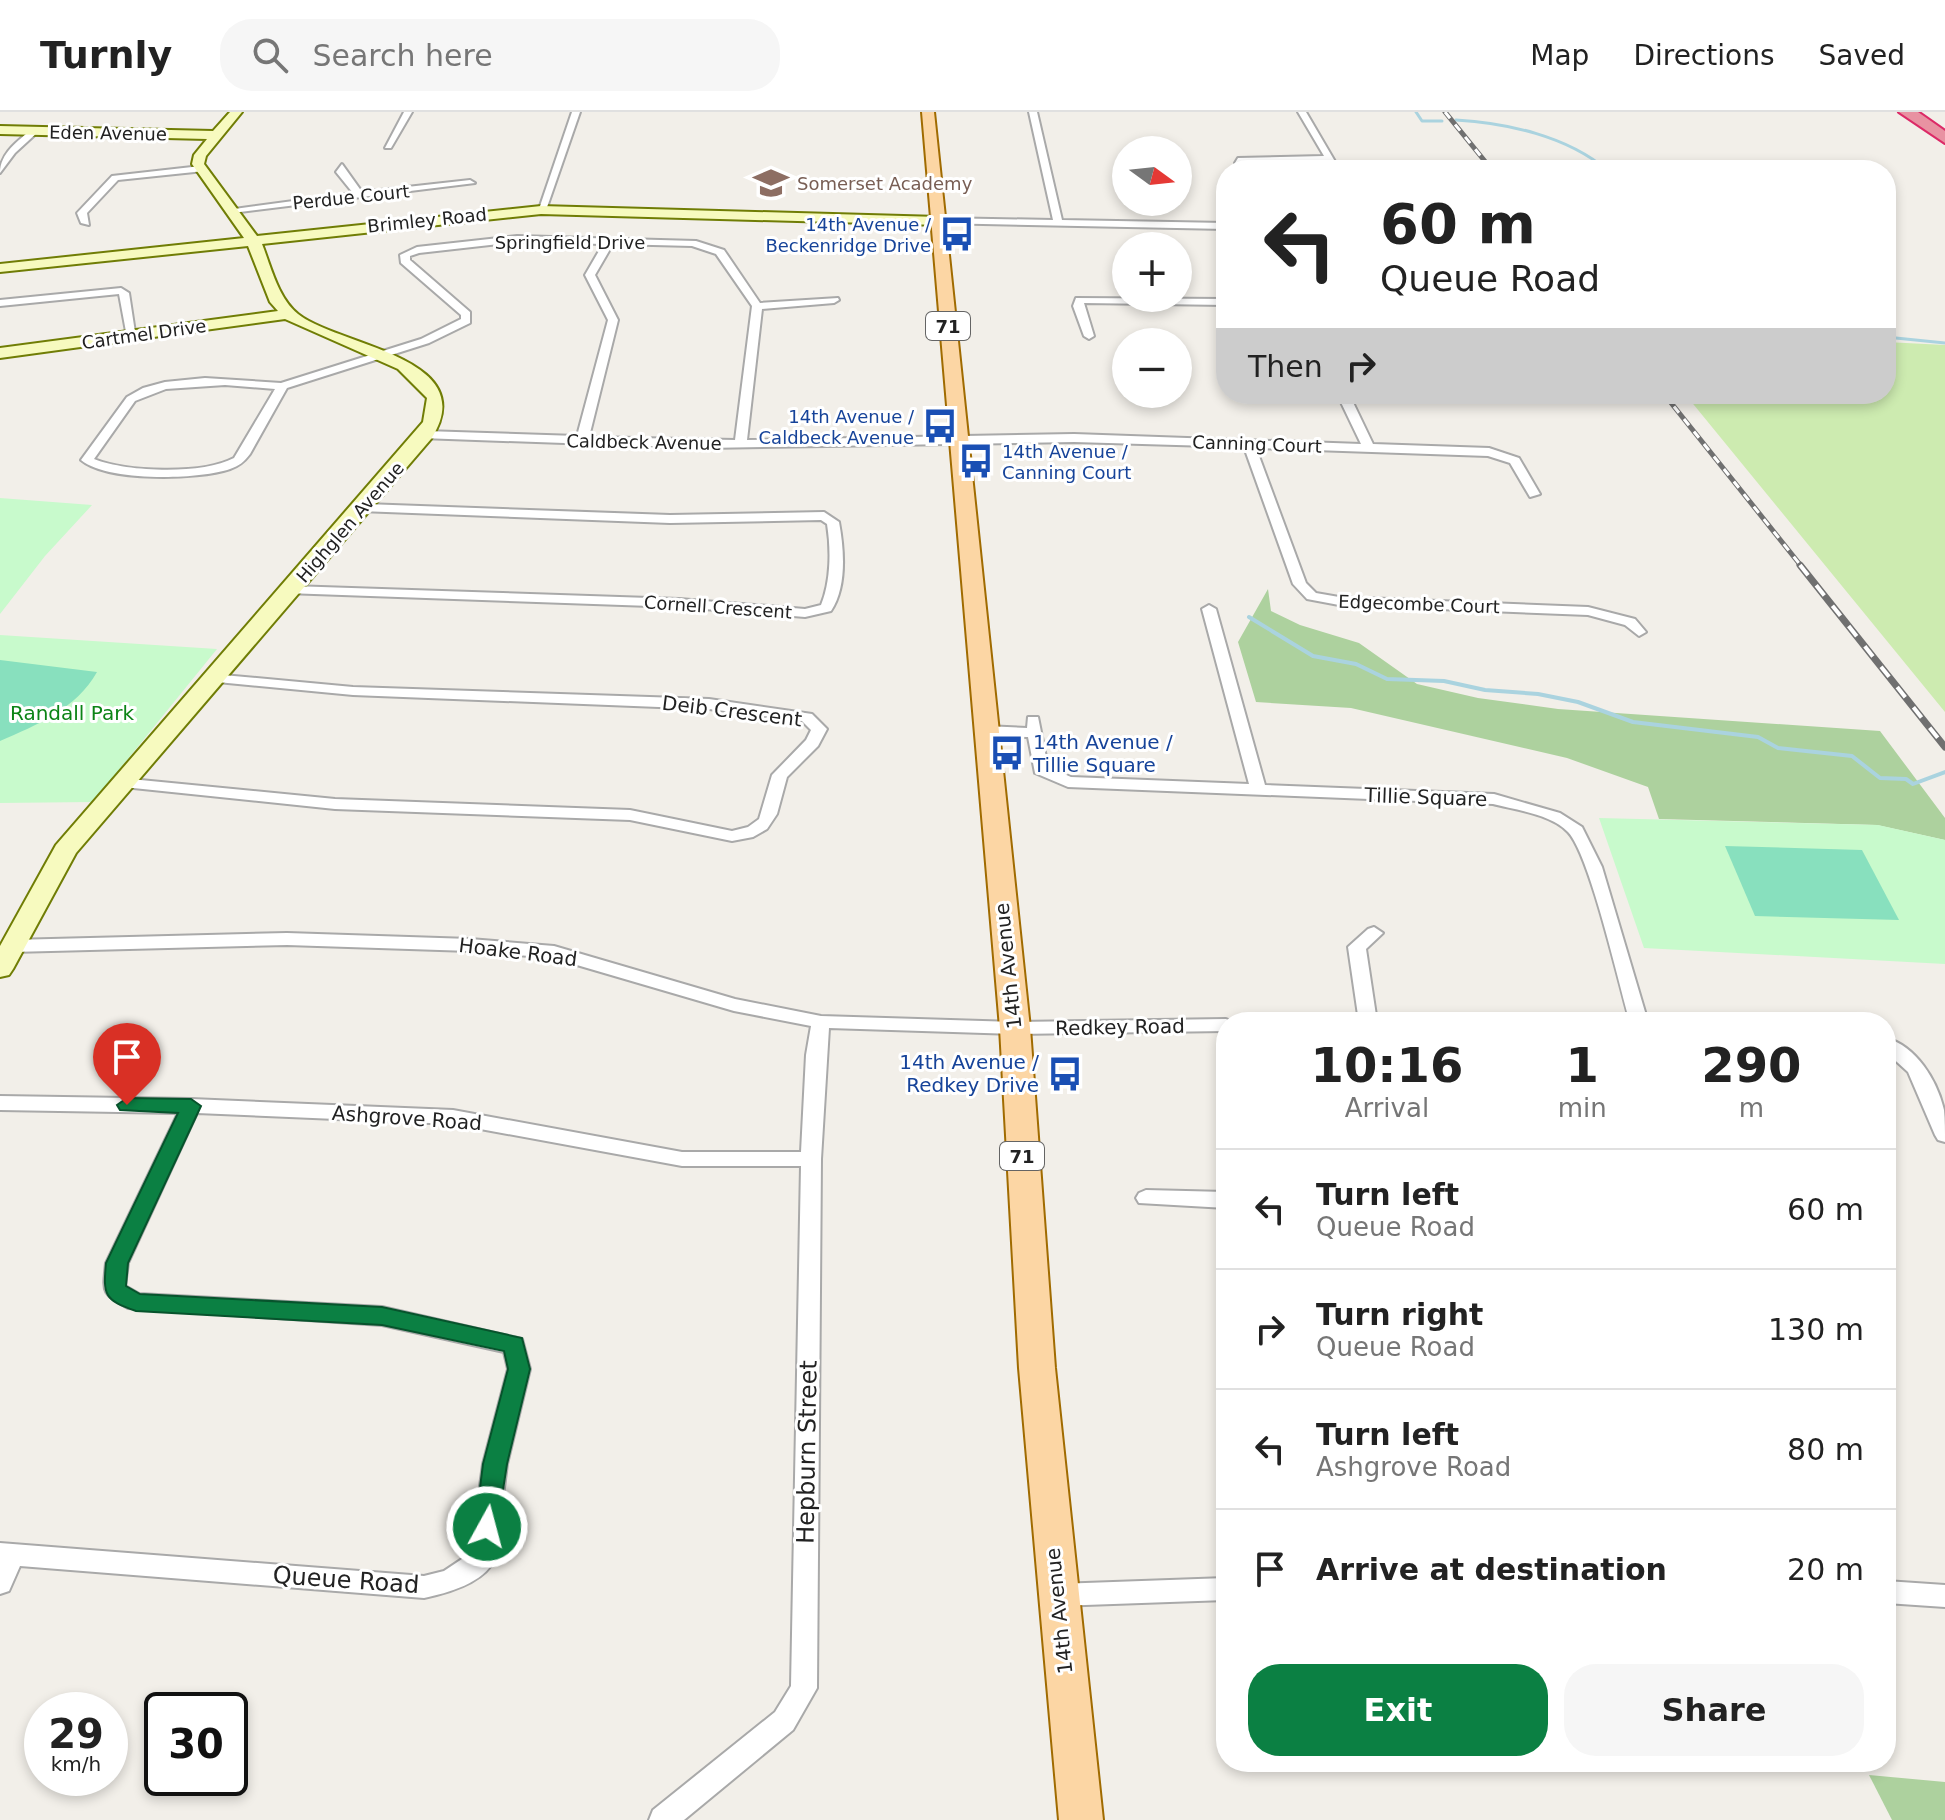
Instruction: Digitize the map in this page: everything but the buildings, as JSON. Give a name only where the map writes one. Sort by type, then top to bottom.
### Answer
[{"type":"highway","points":[[1907,112],[1945,138]]},
{"type":"main road","name":"14th Avenue","points":[[928,112],[1015,1028],[1029,1284],[1081,1820]]},
{"type":"street","points":[[236,112],[200,155],[201,169],[253,240],[278,302],[287,314]]},
{"type":"street","points":[[388,146],[408,112]]},
{"type":"street","points":[[541,210],[576,112]]},
{"type":"street","points":[[1033,112],[1058,223]]},
{"type":"street","points":[[1284,160],[1330,159],[1302,112]]},
{"type":"street","name":"Eden Avenue","points":[[0,130],[217,135]]},
{"type":"street","points":[[0,169],[12,151],[35,131]]},
{"type":"street","points":[[342,167],[341,172],[360,196]]},
{"type":"street","points":[[86,223],[82,213],[115,178],[201,169]]},
{"type":"street","name":"Perdue Court","points":[[232,210],[470,183]]},
{"type":"street","name":"Brimley Road","points":[[0,268],[541,210],[939,221]]},
{"type":"street","points":[[939,221],[1216,226]]},
{"type":"street","name":"Springfield Drive","points":[[380,356],[450,331],[467,317],[405,261],[404,257],[410,251],[517,239],[693,243],[716,248],[757,306]]},
{"type":"street","points":[[582,441],[613,320],[590,275],[610,241]]},
{"type":"street","points":[[0,303],[121,291],[124,293],[132,337]]},
{"type":"street","points":[[741,442],[757,306],[834,300]]},
{"type":"street","points":[[1089,336],[1078,306],[1080,300],[1216,302]]},
{"type":"street","name":"Cartmel Drive","points":[[0,353],[287,314]]},
{"type":"street","name":"Highglen Avenue","points":[[0,969],[65,850],[212,678],[365,508],[425,435],[435,409],[430,389],[415,373],[287,314]]},
{"type":"street","points":[[282,386],[241,457],[228,468],[190,472],[102,466],[87,460],[131,399],[142,393],[212,381],[282,386],[380,356]]},
{"type":"street","points":[[1348,404],[1369,448]]},
{"type":"street","name":"Caldbeck Avenue","points":[[425,435],[582,441],[741,442],[959,438]]},
{"type":"street","name":"Canning Court","points":[[959,438],[1249,444],[1500,454],[1515,461],[1534,494]]},
{"type":"street","name":"Edgecombe Court","points":[[1249,444],[1300,584],[1312,596],[1353,602],[1588,611],[1630,622],[1639,632]]},
{"type":"street","name":"Cornell Crescent","points":[[291,590],[679,603],[805,613],[819,612],[833,598],[835,526],[824,516],[670,519],[365,508]]},
{"type":"street","points":[[1209,609],[1259,791]]},
{"type":"street","name":"Deib Crescent","points":[[120,783],[335,804],[630,815],[732,836],[743,835],[763,824],[773,808],[778,778],[817,740],[819,729],[807,717],[709,704],[353,691],[212,678]]},
{"type":"street","name":"Tillie Square","points":[[985,731],[1034,726],[1041,770],[1055,779],[1259,791],[1494,799],[1568,822],[1584,845],[1602,890],[1636,1012]]},
{"type":"street","points":[[1367,1012],[1357,947],[1374,933]]},
{"type":"street","name":"Hoake Road","points":[[12,946],[287,939],[528,949],[588,960],[734,1005],[821,1022],[1015,1028]]},
{"type":"street","name":"Hepburn Street","points":[[663,1820],[784,1721],[804,1688],[811,1159],[816,1055],[821,1022]]},
{"type":"street","name":"Redkey Road","points":[[1015,1028],[1216,1025]]},
{"type":"street","points":[[1896,1047],[1910,1058],[1945,1135]]},
{"type":"street","name":"Ashgrove Road","points":[[0,1103],[191,1106],[453,1117],[682,1159],[811,1159]]},
{"type":"street","name":"Queue Road","points":[[6,1555],[424,1587],[450,1581],[483,1559],[495,1464],[519,1369],[514,1345],[382,1316],[136,1302],[114,1290],[117,1263],[191,1106]]},
{"type":"street","points":[[1146,1198],[1216,1200]]},
{"type":"street","points":[[0,1583],[6,1555]]},
{"type":"street","points":[[1057,1595],[1216,1589]]},
{"type":"street","points":[[1896,1593],[1945,1596]]},
{"type":"green space","points":[[1896,343],[1945,345],[1945,712],[1693,404],[1896,404]]},
{"type":"green space","points":[[0,498],[92,505],[45,556],[0,614]]},
{"type":"green space","points":[[1268,589],[1271,611],[1300,625],[1359,643],[1417,684],[1478,698],[1558,709],[1880,731],[1945,818],[1945,840],[1877,825],[1659,819],[1648,787],[1567,758],[1351,708],[1256,702],[1238,642]]},
{"type":"green space","name":"Randall Park","points":[[0,635],[217,649],[93,802],[0,803]]},
{"type":"green space","points":[[0,660],[97,672],[67,706],[0,741]]},
{"type":"green space","points":[[1599,818],[1878,825],[1945,840],[1945,964],[1644,948]]},
{"type":"green space","points":[[1725,846],[1862,850],[1899,920],[1755,916]]},
{"type":"green space","points":[[1869,1775],[1945,1782],[1945,1820],[1892,1820]]},
{"type":"waterway","points":[[1416,112],[1422,121],[1442,121]]},
{"type":"waterway","points":[[1456,120],[1536,133],[1574,148],[1594,160]]},
{"type":"waterway","points":[[1896,338],[1945,343]]},
{"type":"waterway","points":[[1249,617],[1313,656],[1356,664],[1387,679],[1444,681],[1485,690],[1538,694],[1578,702],[1633,722],[1758,737],[1778,748],[1852,756],[1880,778],[1906,779],[1913,784],[1945,772]]},
{"type":"railway","points":[[1445,112],[1484,160]]},
{"type":"railway","points":[[1672,404],[1802,567]]},
{"type":"railway","points":[[1800,565],[1945,747]]},
{"type":"place","name":"Somerset Academy","points":[[771,183]]},
{"type":"place","name":"14th Avenue / Beckenridge Drive","points":[[957,234]]},
{"type":"place","name":"14th Avenue / Caldbeck Avenue","points":[[940,426]]},
{"type":"place","name":"14th Avenue / Canning Court","points":[[976,461]]},
{"type":"place","name":"14th Avenue / Tillie Square","points":[[1007,753]]},
{"type":"place","name":"14th Avenue / Redkey Drive","points":[[1065,1074]]},
{"type":"route","points":[[127,1105],[191,1106],[117,1263],[114,1290],[136,1302],[382,1316],[514,1345],[519,1369],[495,1464],[487,1527]]}]
